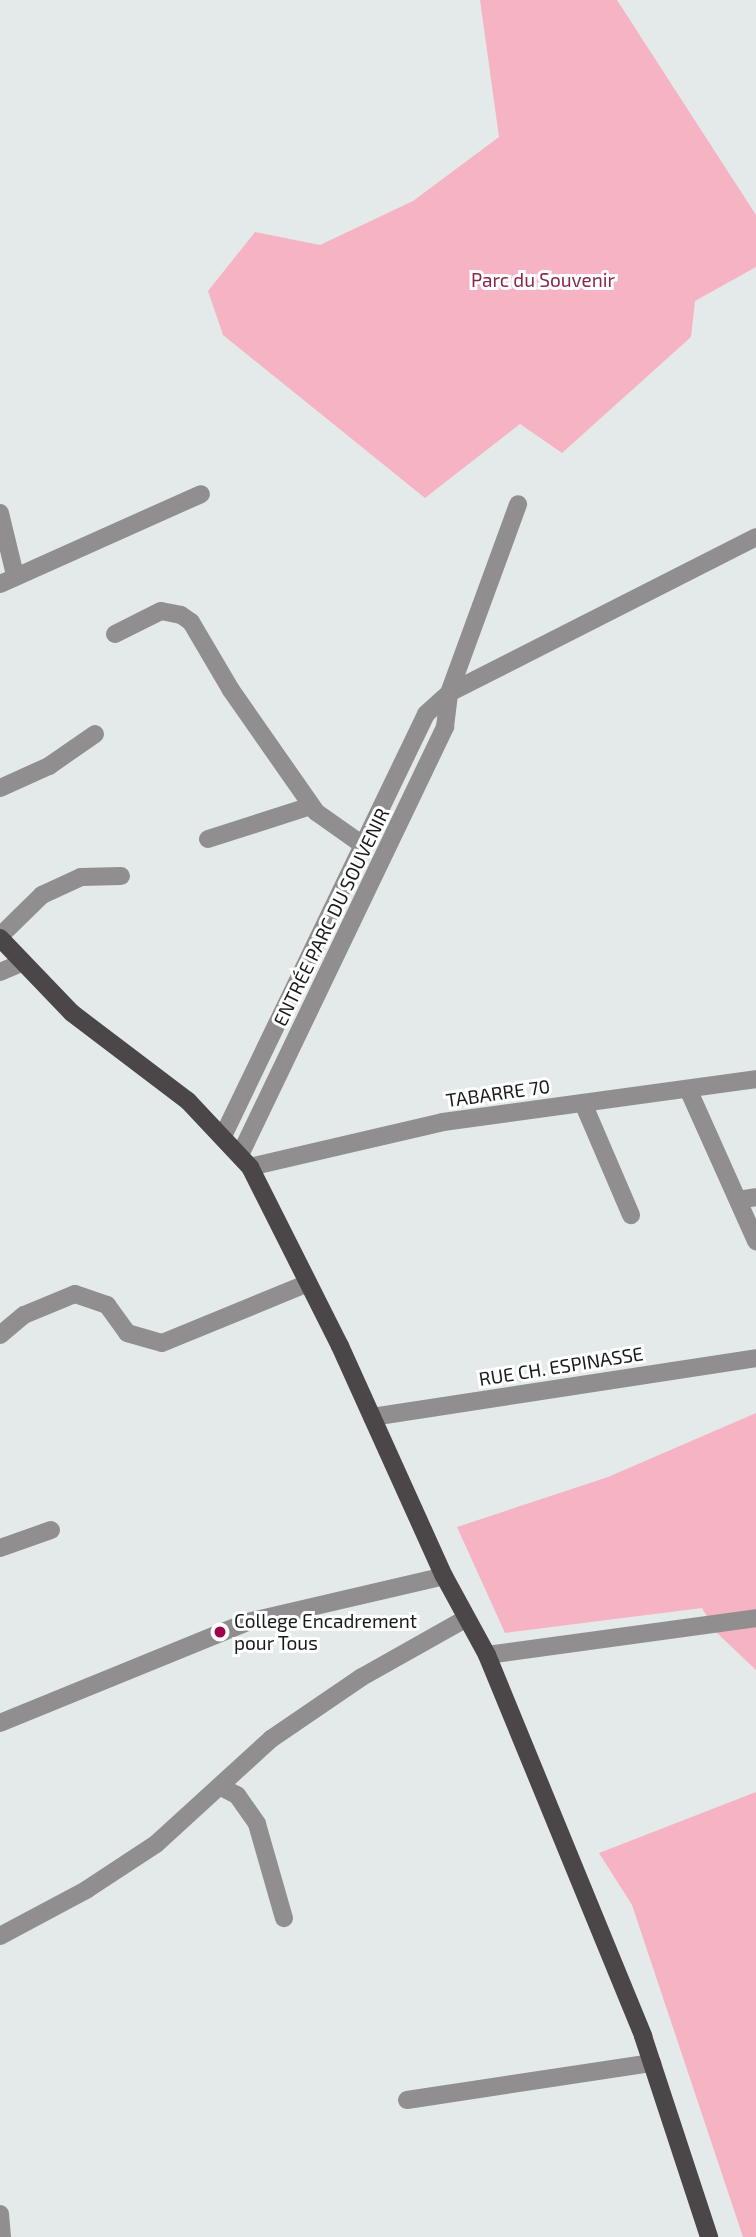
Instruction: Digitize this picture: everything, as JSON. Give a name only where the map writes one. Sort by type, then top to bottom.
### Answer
[{"type":"main road","points":[[0,937],[72,1013],[188,1101],[245,1161],[308,1283],[444,1576],[487,1655],[653,2063],[709,2237]]},
{"type":"street","points":[[0,513],[7,580],[201,494]]},
{"type":"street","name":"ENTRÉE PARC DU SOUVENIR","points":[[245,1161],[445,726],[449,693],[518,505]]},
{"type":"street","points":[[449,693],[756,537]]},
{"type":"street","points":[[115,634],[161,611],[181,615],[191,622],[231,690],[312,806],[363,845]]},
{"type":"street","name":"ENTRÉE PARC DU SOUVENIR","points":[[223,1136],[426,714],[449,693]]},
{"type":"street","points":[[0,788],[49,766],[95,734]]},
{"type":"street","points":[[208,839],[312,806]]},
{"type":"street","points":[[0,937],[42,895],[81,877],[121,876]]},
{"type":"street","points":[[0,972],[23,962]]},
{"type":"street","name":"TABARRE 70","points":[[245,1161],[443,1122],[756,1079]]},
{"type":"street","points":[[688,1089],[747,1199],[756,1241]]},
{"type":"street","points":[[583,1103],[631,1215]]},
{"type":"street","points":[[0,1335],[24,1315],[75,1294],[107,1305],[127,1333],[162,1343],[308,1283]]},
{"type":"street","name":"RUE CH. ESPINASSE","points":[[372,1417],[756,1358]]},
{"type":"street","points":[[0,1548],[51,1530]]},
{"type":"street","points":[[0,1723],[247,1622],[444,1576]]},
{"type":"street","points":[[487,1655],[756,1618]]},
{"type":"street","points":[[0,1936],[86,1890],[156,1844],[271,1739],[362,1677],[466,1619]]},
{"type":"street","points":[[221,1787],[237,1795],[257,1824],[284,1918]]},
{"type":"street","points":[[407,2100],[653,2063]]},
{"type":"street","points":[[0,2214],[2,2237]]},
{"type":"green space","name":"Parc du Souvenir","points":[[480,0],[617,0],[756,215],[756,267],[695,301],[691,337],[562,453],[520,424],[425,498],[223,335],[208,291],[255,232],[320,245],[413,201],[499,137]]},
{"type":"green space","points":[[756,1413],[756,1670],[716,1632],[702,1608],[505,1633],[457,1527],[608,1477]]},
{"type":"green space","points":[[756,1792],[756,2237],[743,2237],[632,1905],[599,1853]]},
{"type":"place","name":"College Encadrement pour Tous","points":[[220,1632]]}]
